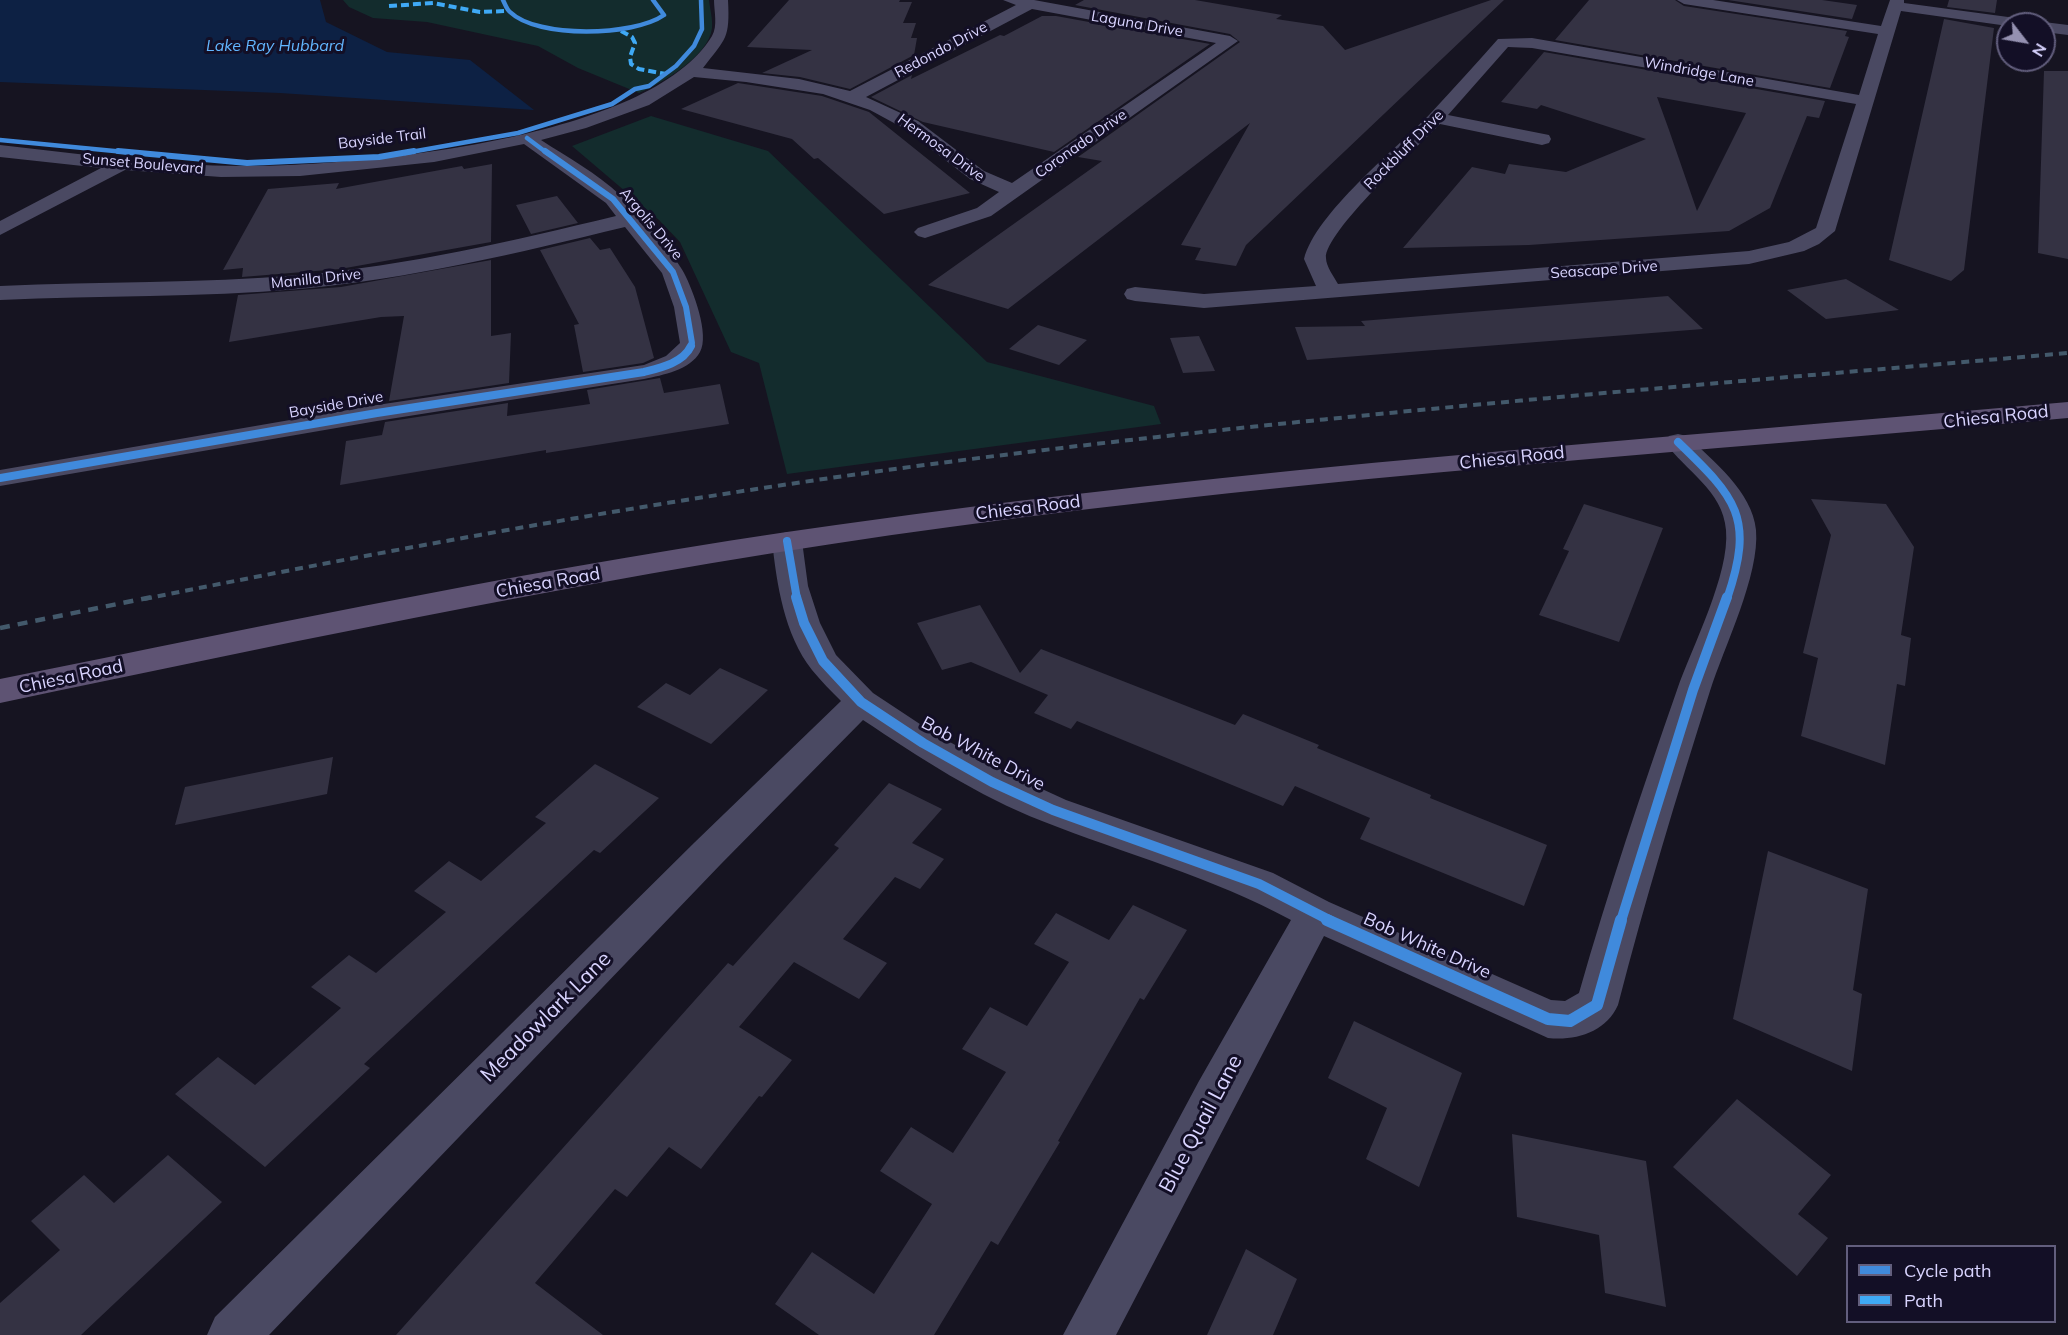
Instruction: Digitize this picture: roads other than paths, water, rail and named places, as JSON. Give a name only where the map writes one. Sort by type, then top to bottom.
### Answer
[{"type":"main road","name":"Chiesa Road","points":[[0,691],[388,612],[787,541],[1127,496],[1678,442],[2068,410]]},
{"type":"street","name":"Sunset Boulevard","points":[[0,151],[221,171],[320,170],[431,158],[527,138],[622,108],[661,91],[692,72],[711,51],[721,34],[723,20],[720,0]]},
{"type":"street","name":"Laguna Drive","points":[[1010,0],[1230,41]]},
{"type":"street","points":[[1684,0],[1886,31]]},
{"type":"street","points":[[1896,3],[1996,20]]},
{"type":"street","name":"Seascape Drive","points":[[1135,294],[1204,301],[1700,263],[1790,250],[1809,243],[1825,231],[1896,3]]},
{"type":"street","name":"Redondo Drive","points":[[852,97],[1030,4]]},
{"type":"street","name":"Coronado Drive","points":[[925,232],[974,217],[1230,41]]},
{"type":"street","name":"Rockbluff Drive","points":[[1329,290],[1316,259],[1319,243],[1364,189],[1436,118],[1503,42],[1533,43]]},
{"type":"street","name":"Windridge Lane","points":[[1533,43],[1866,101]]},
{"type":"street","name":"Hermosa Drive","points":[[692,72],[799,84],[852,97],[901,118],[983,179],[1015,190]]},
{"type":"street","points":[[1436,118],[1542,139]]},
{"type":"street","name":"Argolis Drive","points":[[527,138],[613,199],[627,220],[673,272],[686,307],[692,343],[688,352],[675,361]]},
{"type":"street","points":[[0,229],[124,163]]},
{"type":"street","name":"Manilla Drive","points":[[0,293],[77,288],[136,290],[218,288],[380,273],[496,252],[627,220]]},
{"type":"street","name":"Bayside Drive","points":[[0,478],[377,413],[644,372],[675,361]]},
{"type":"street","name":"Bob White Drive","points":[[787,541],[793,586],[804,623],[823,661],[861,702],[923,743],[993,782],[1053,810],[1122,837],[1259,884],[1315,914],[1548,1019],[1570,1021],[1598,1005],[1635,873],[1704,660],[1722,615],[1741,530],[1732,501],[1708,472],[1678,442]]},
{"type":"street","name":"Meadowlark Lane","points":[[233,1335],[708,853],[861,702]]},
{"type":"street","name":"Blue Quail Lane","points":[[1089,1335],[1215,1096],[1315,914]]},
{"type":"water","name":"Lake Ray Hubbard","points":[[0,0],[320,0],[326,22],[387,52],[470,60],[534,110],[280,93],[0,82]]},
{"type":"railway","points":[[144,599],[350,559],[660,504],[971,459],[1382,414],[2068,353]]},
{"type":"railway","points":[[0,628],[152,597]]}]
